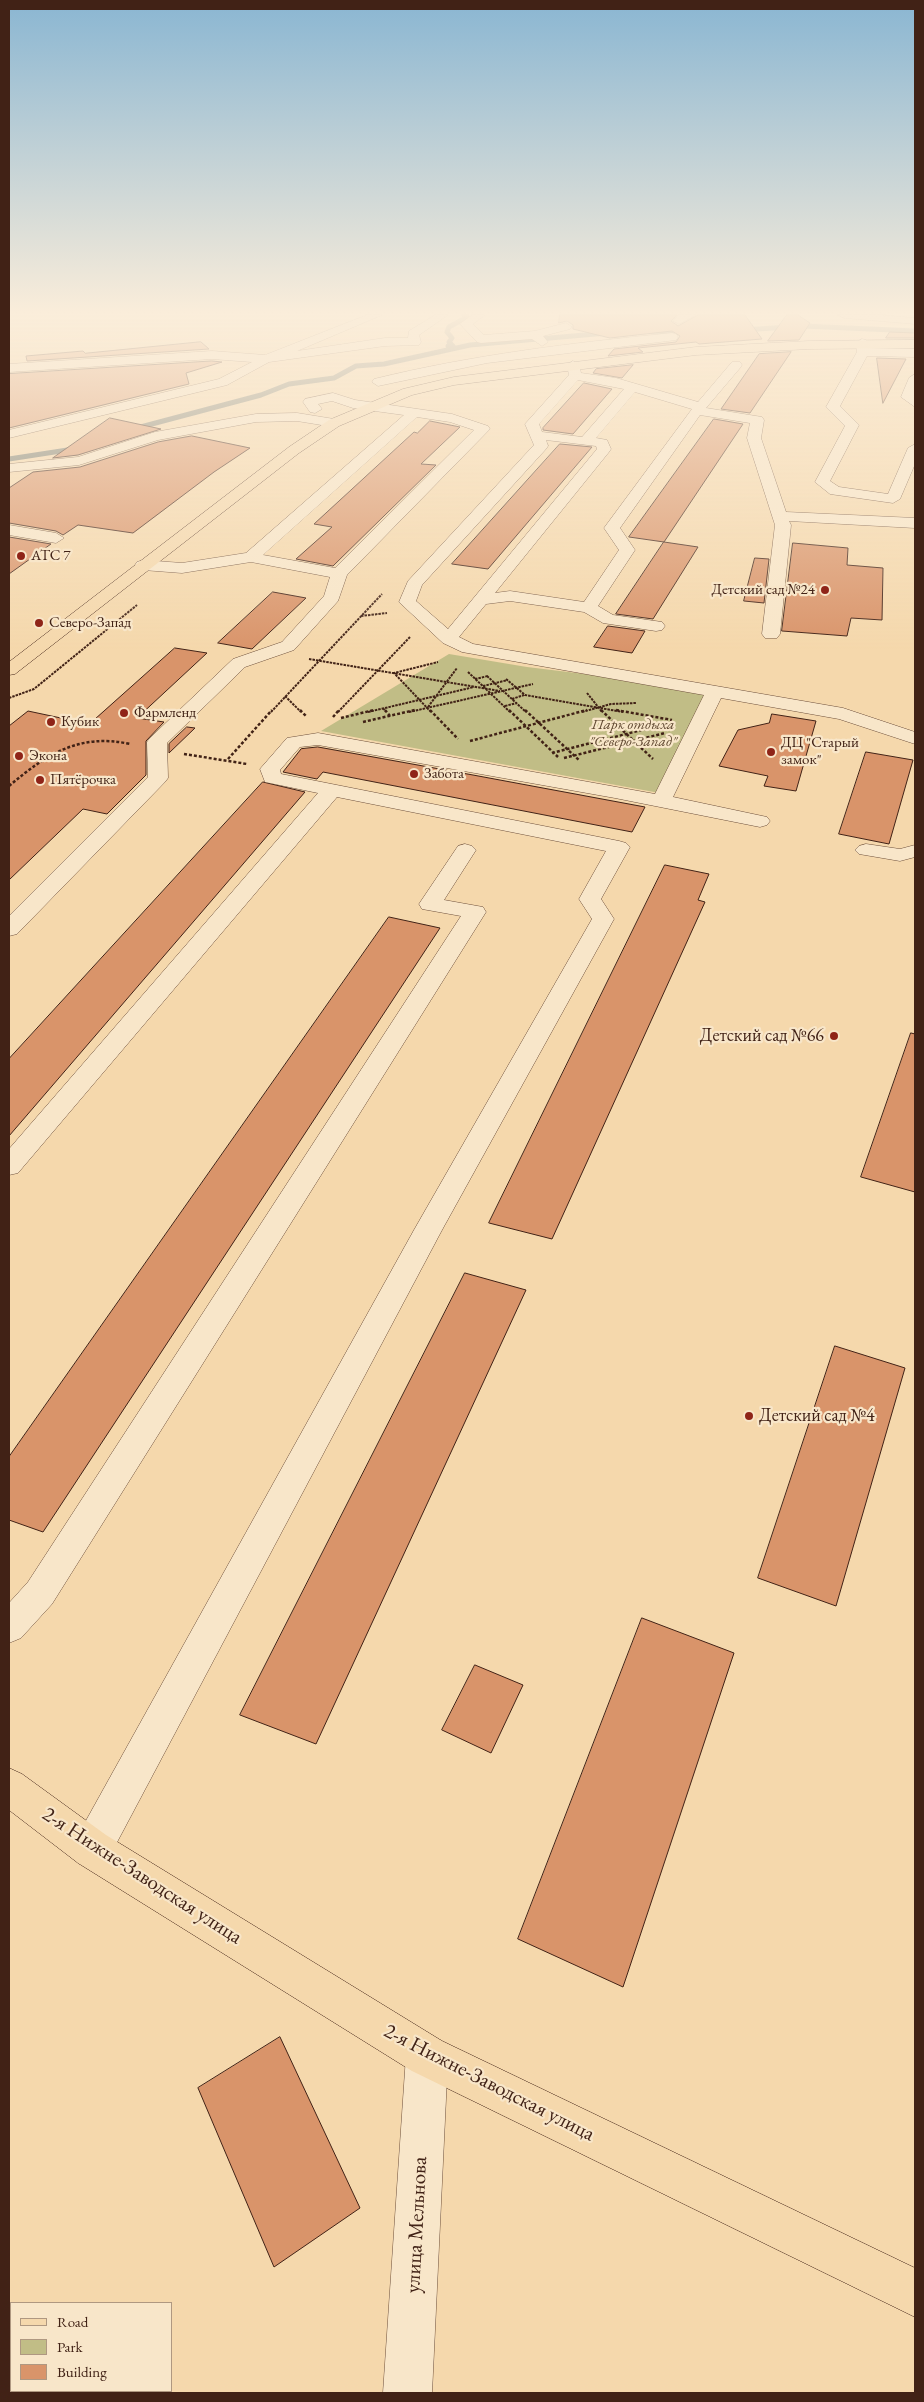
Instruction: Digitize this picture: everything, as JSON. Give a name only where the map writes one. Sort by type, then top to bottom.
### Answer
[{"type":"main road","points":[[9,670],[143,565],[294,450],[328,427]]},
{"type":"main road","name":"2-я Нижне-Заводская улица","points":[[9,1787],[92,1849],[427,2056],[915,2293]]},
{"type":"street","points":[[9,434],[37,427]]},
{"type":"street","points":[[9,468],[54,462],[78,462],[155,436],[205,427]]},
{"type":"street","points":[[251,557],[398,427]]},
{"type":"street","points":[[9,929],[158,778],[157,742],[239,662],[288,646],[332,597],[339,574],[483,429],[478,427]]},
{"type":"street","points":[[533,427],[541,446],[414,584],[407,602],[449,639],[468,648],[716,690],[843,714],[915,738]]},
{"type":"street","points":[[586,441],[598,427]]},
{"type":"street","points":[[589,608],[627,550],[612,528],[685,427]]},
{"type":"street","points":[[755,427],[754,438],[783,526],[772,634]]},
{"type":"street","points":[[850,427],[822,482],[835,491],[893,499],[915,448]]},
{"type":"street","points":[[449,639],[604,449],[602,443],[536,435]]},
{"type":"street","points":[[781,516],[915,523]]},
{"type":"street","points":[[9,530],[56,538]]},
{"type":"street","points":[[143,565],[182,568],[251,557],[339,574]]},
{"type":"street","points":[[480,600],[510,596],[589,608],[609,619],[656,626]]},
{"type":"street","points":[[669,786],[716,690]]},
{"type":"street","points":[[92,1849],[428,1230],[603,919],[590,899],[619,847],[272,778],[270,769],[294,742],[318,739],[615,792],[760,821]]},
{"type":"street","points":[[9,1166],[332,790]]},
{"type":"street","points":[[9,1626],[40,1593],[475,912],[430,904],[465,850]]},
{"type":"street","points":[[866,850],[900,855],[915,851]]},
{"type":"street","name":"улица Мельнова","points":[[407,2393],[427,2056]]},
{"type":"path","points":[[228,760],[318,660],[384,592]]},
{"type":"path","points":[[360,616],[396,612]]},
{"type":"path","points":[[415,632],[331,720],[508,680]]},
{"type":"path","points":[[266,654],[318,660],[504,691]]},
{"type":"path","points":[[394,673],[445,660]]},
{"type":"path","points":[[428,708],[435,696],[460,665]]},
{"type":"path","points":[[466,670],[566,766]]},
{"type":"path","points":[[482,671],[586,766]]},
{"type":"path","points":[[394,673],[462,743],[598,708]]},
{"type":"path","points":[[475,678],[494,674]]},
{"type":"path","points":[[504,676],[525,695]]},
{"type":"path","points":[[355,723],[536,684]]},
{"type":"path","points":[[462,690],[470,698]]},
{"type":"path","points":[[512,699],[525,695],[678,721],[543,755]]},
{"type":"path","points":[[285,696],[309,719]]},
{"type":"path","points":[[504,706],[517,703]]},
{"type":"path","points":[[383,708],[390,716]]},
{"type":"path","points":[[598,708],[633,741],[669,786]]},
{"type":"path","points":[[550,761],[699,725]]},
{"type":"path","points":[[601,741],[608,747]]},
{"type":"green space","name":"Парк отдыха \"Северо-Запад\"","points":[[449,654],[527,667],[716,690],[665,794],[321,731]]},
{"type":"building","points":[[97,427],[152,427],[161,429],[78,455],[53,458]]},
{"type":"building","points":[[423,427],[460,427],[421,464],[436,465],[333,566],[296,559],[332,527],[314,524],[414,432],[417,433]]},
{"type":"building","points":[[579,427],[573,434],[543,430],[543,428]]},
{"type":"building","points":[[708,427],[741,427],[664,542],[629,537]]},
{"type":"building","points":[[192,436],[250,448],[214,472],[133,533],[78,525],[63,535],[56,531],[9,523],[9,488],[33,472],[80,467],[158,442]]},
{"type":"building","points":[[560,444],[592,447],[488,569],[452,564]]},
{"type":"building","name":"АТС 7","points":[[9,537],[51,544],[9,574]]},
{"type":"building","points":[[664,542],[698,547],[653,619],[616,614]]},
{"type":"building","points":[[793,543],[848,548],[847,565],[883,568],[882,620],[851,618],[847,636],[782,631]]},
{"type":"building","points":[[755,558],[769,559],[764,603],[744,601]]},
{"type":"building","points":[[273,592],[306,598],[252,649],[218,643]]},
{"type":"building","points":[[608,626],[645,631],[632,653],[594,647]]},
{"type":"building","points":[[175,648],[207,653],[137,718],[164,722],[146,741],[146,775],[107,814],[83,809],[9,880],[9,726],[28,711],[89,724]]},
{"type":"building","name":"ДЦ \"Старый замок\"","points":[[772,714],[816,721],[796,791],[764,786],[768,776],[719,766],[738,730],[769,723]]},
{"type":"building","points":[[187,727],[195,728],[169,753],[169,744]]},
{"type":"building","points":[[318,747],[645,807],[632,832],[323,772],[317,779],[283,772],[301,749]]},
{"type":"building","points":[[866,752],[913,760],[889,844],[839,834]]},
{"type":"building","points":[[263,782],[305,792],[9,1136],[9,1059]]},
{"type":"building","points":[[665,865],[709,874],[698,900],[705,902],[552,1239],[489,1223]]},
{"type":"building","points":[[389,917],[440,928],[43,1532],[9,1520],[9,1457]]},
{"type":"building","points":[[911,1033],[915,1034],[915,1192],[861,1177]]},
{"type":"building","points":[[465,1273],[526,1290],[316,1744],[240,1715]]},
{"type":"building","points":[[835,1346],[905,1368],[836,1606],[758,1578]]},
{"type":"building","points":[[642,1618],[734,1653],[623,1987],[518,1939]]},
{"type":"building","points":[[475,1665],[523,1685],[491,1753],[442,1730]]},
{"type":"building","points":[[280,2037],[360,2208],[274,2267],[198,2088]]},
{"type":"waterway","points":[[133,429],[140,427]]},
{"type":"waterway","points":[[9,459],[74,449]]},
{"type":"place","name":"АТС 7","points":[[21,556]]},
{"type":"place","name":"Детский сад №24","points":[[825,590]]},
{"type":"place","name":"Северо-Запад","points":[[39,623]]},
{"type":"place","name":"Фармленд","points":[[124,713]]},
{"type":"place","name":"Кубик","points":[[51,722]]},
{"type":"place","name":"ДЦ \"Старый замок\"","points":[[771,752]]},
{"type":"place","name":"Экона","points":[[19,756]]},
{"type":"place","name":"Забота","points":[[414,774]]},
{"type":"place","name":"Пятёрочка","points":[[40,780]]},
{"type":"place","name":"Детский сад №66","points":[[834,1036]]},
{"type":"place","name":"Детский сад №4","points":[[749,1416]]}]
